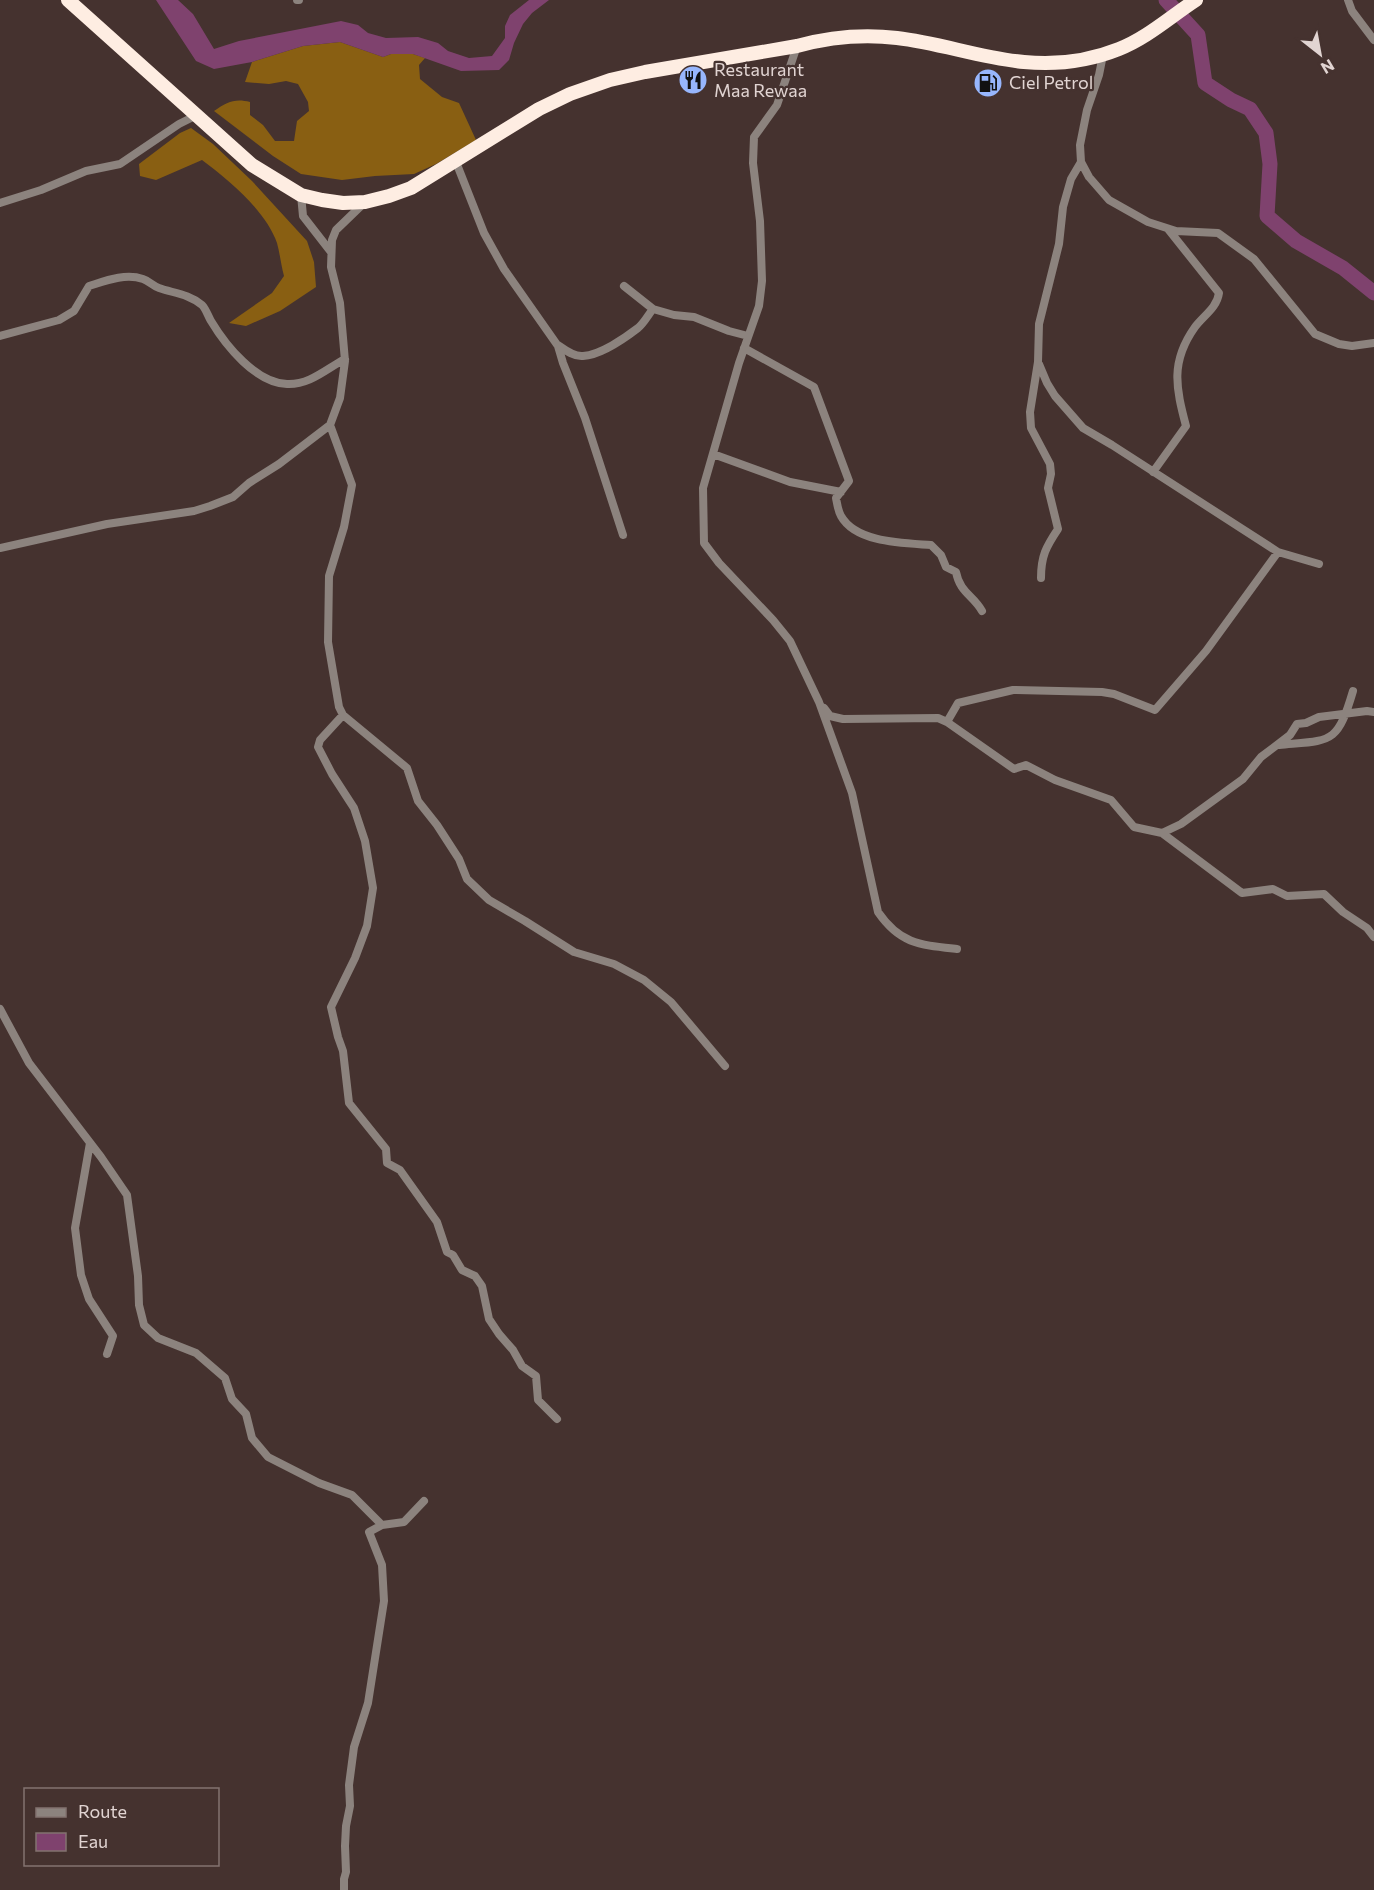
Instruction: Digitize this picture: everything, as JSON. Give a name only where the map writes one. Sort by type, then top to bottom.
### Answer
[{"type":"highway","points":[[68,0],[252,165],[301,195],[343,203],[365,202],[411,188],[539,109],[570,94],[610,80],[820,40],[873,36],[921,42],[1022,62],[1068,62],[1103,55],[1144,37],[1195,0]]},
{"type":"street","points":[[1347,0],[1352,11],[1374,40]]},
{"type":"street","points":[[797,45],[777,105],[754,137],[753,163],[760,221],[762,281],[759,306],[744,348],[703,488],[704,543],[719,563],[790,641],[819,702],[852,793],[878,912],[889,927],[905,939],[928,946],[957,949]]},
{"type":"street","points":[[1103,55],[1080,144],[1082,162],[1089,177],[1109,200],[1148,222],[1176,231],[1218,232],[1254,259],[1315,334],[1339,344],[1352,346],[1374,343]]},
{"type":"street","points":[[0,204],[86,171],[120,164],[179,124],[197,115]]},
{"type":"street","points":[[456,162],[484,233],[504,268],[556,344],[585,418],[623,535]]},
{"type":"street","points":[[1041,578],[1041,564],[1046,547],[1058,529],[1048,488],[1051,474],[1050,464],[1031,428],[1030,412],[1038,362],[1039,324],[1059,244],[1063,207],[1071,179],[1082,162]]},
{"type":"street","points":[[301,195],[303,216],[331,252]]},
{"type":"street","points":[[0,548],[107,524],[195,511],[210,506],[233,497],[330,425],[340,398],[345,359],[340,303],[331,267],[332,240],[336,230],[365,202]]},
{"type":"street","points":[[1153,472],[1186,426],[1178,394],[1177,367],[1194,328],[1218,301],[1219,293],[1167,228]]},
{"type":"street","points":[[0,336],[59,320],[74,311],[89,286],[119,278],[130,278],[143,279],[159,288],[178,292],[202,306],[222,337],[262,378],[286,384],[303,382],[345,359]]},
{"type":"street","points":[[624,286],[653,309],[674,315],[694,317],[748,336]]},
{"type":"street","points":[[556,344],[569,352],[582,356],[595,353],[639,326],[653,309]]},
{"type":"street","points":[[744,348],[814,387],[849,482],[836,498],[841,516],[852,529],[878,540],[931,545],[940,555],[946,567],[956,572],[958,585],[979,605],[982,611]]},
{"type":"street","points":[[1038,362],[1055,396],[1083,428],[1278,552],[1319,564]]},
{"type":"street","points":[[330,425],[352,485],[344,527],[329,576],[327,604],[328,642],[339,706],[343,715],[406,768],[417,801],[437,825],[459,859],[467,879],[489,900],[574,952],[614,964],[644,980],[671,1002],[725,1066]]},
{"type":"street","points":[[713,454],[790,482],[841,492]]},
{"type":"street","points":[[947,722],[958,704],[1013,690],[1102,692],[1114,694],[1155,710],[1206,651],[1278,552]]},
{"type":"street","points":[[1278,745],[1324,740],[1331,737],[1346,713],[1353,691]]},
{"type":"street","points":[[819,702],[830,716],[843,719],[938,717],[1014,769],[1026,765],[1055,780],[1112,800],[1134,827],[1162,833],[1205,867],[1242,892],[1273,889],[1287,896],[1324,894],[1343,912],[1367,928],[1374,937]]},
{"type":"street","points":[[1162,833],[1181,824],[1243,779],[1261,757],[1290,735],[1297,724],[1319,717],[1374,712]]},
{"type":"street","points":[[343,715],[320,740],[318,747],[354,808],[365,841],[373,888],[367,926],[355,958],[331,1007],[343,1051],[349,1103],[386,1149],[387,1163],[400,1170],[437,1222],[447,1252],[453,1255],[462,1270],[475,1276],[482,1286],[489,1319],[513,1350],[522,1366],[536,1377],[538,1400],[557,1419]]},
{"type":"street","points":[[0,1009],[29,1063],[127,1195],[138,1276],[139,1305],[144,1325],[158,1338],[196,1353],[225,1378],[232,1399],[246,1414],[252,1438],[268,1457],[319,1483],[352,1495],[382,1526]]},
{"type":"street","points":[[90,1143],[75,1228],[81,1275],[89,1299],[113,1336],[108,1354]]},
{"type":"street","points":[[344,1890],[346,1826],[350,1806],[349,1785],[354,1747],[368,1702],[384,1601],[382,1565],[369,1532],[382,1526],[405,1522],[424,1501]]},
{"type":"shaded area","points":[[340,42],[383,57],[391,54],[413,54],[425,58],[419,65],[420,79],[442,97],[459,103],[476,140],[436,164],[414,174],[342,180],[301,174],[273,156],[214,111],[231,102],[240,100],[250,102],[250,115],[263,125],[275,141],[294,141],[297,121],[309,111],[308,102],[298,84],[286,81],[269,84],[245,82],[252,62],[303,46]]},
{"type":"shaded area","points":[[191,128],[213,144],[252,181],[307,241],[314,262],[316,287],[280,311],[246,326],[229,323],[272,293],[284,276],[277,243],[264,219],[246,197],[202,160],[156,180],[140,176],[139,164],[180,133]]},
{"type":"water","points":[[156,0],[178,0],[193,14],[214,49],[239,41],[341,21],[358,25],[368,33],[386,38],[418,37],[438,43],[448,51],[469,58],[492,56],[505,38],[505,26],[510,15],[529,0],[549,0],[532,13],[523,24],[509,60],[499,70],[461,71],[413,54],[391,54],[383,57],[340,42],[303,46],[252,62],[214,69],[196,61]]},
{"type":"waterway","points":[[1166,0],[1198,35],[1205,83],[1250,109],[1266,133],[1270,164],[1267,216],[1296,241],[1343,268],[1374,293]]},
{"type":"place","name":"Restaurant Maa Rewaa","points":[[693,80]]},
{"type":"place","name":"Ciel Petrol","points":[[988,83]]}]
